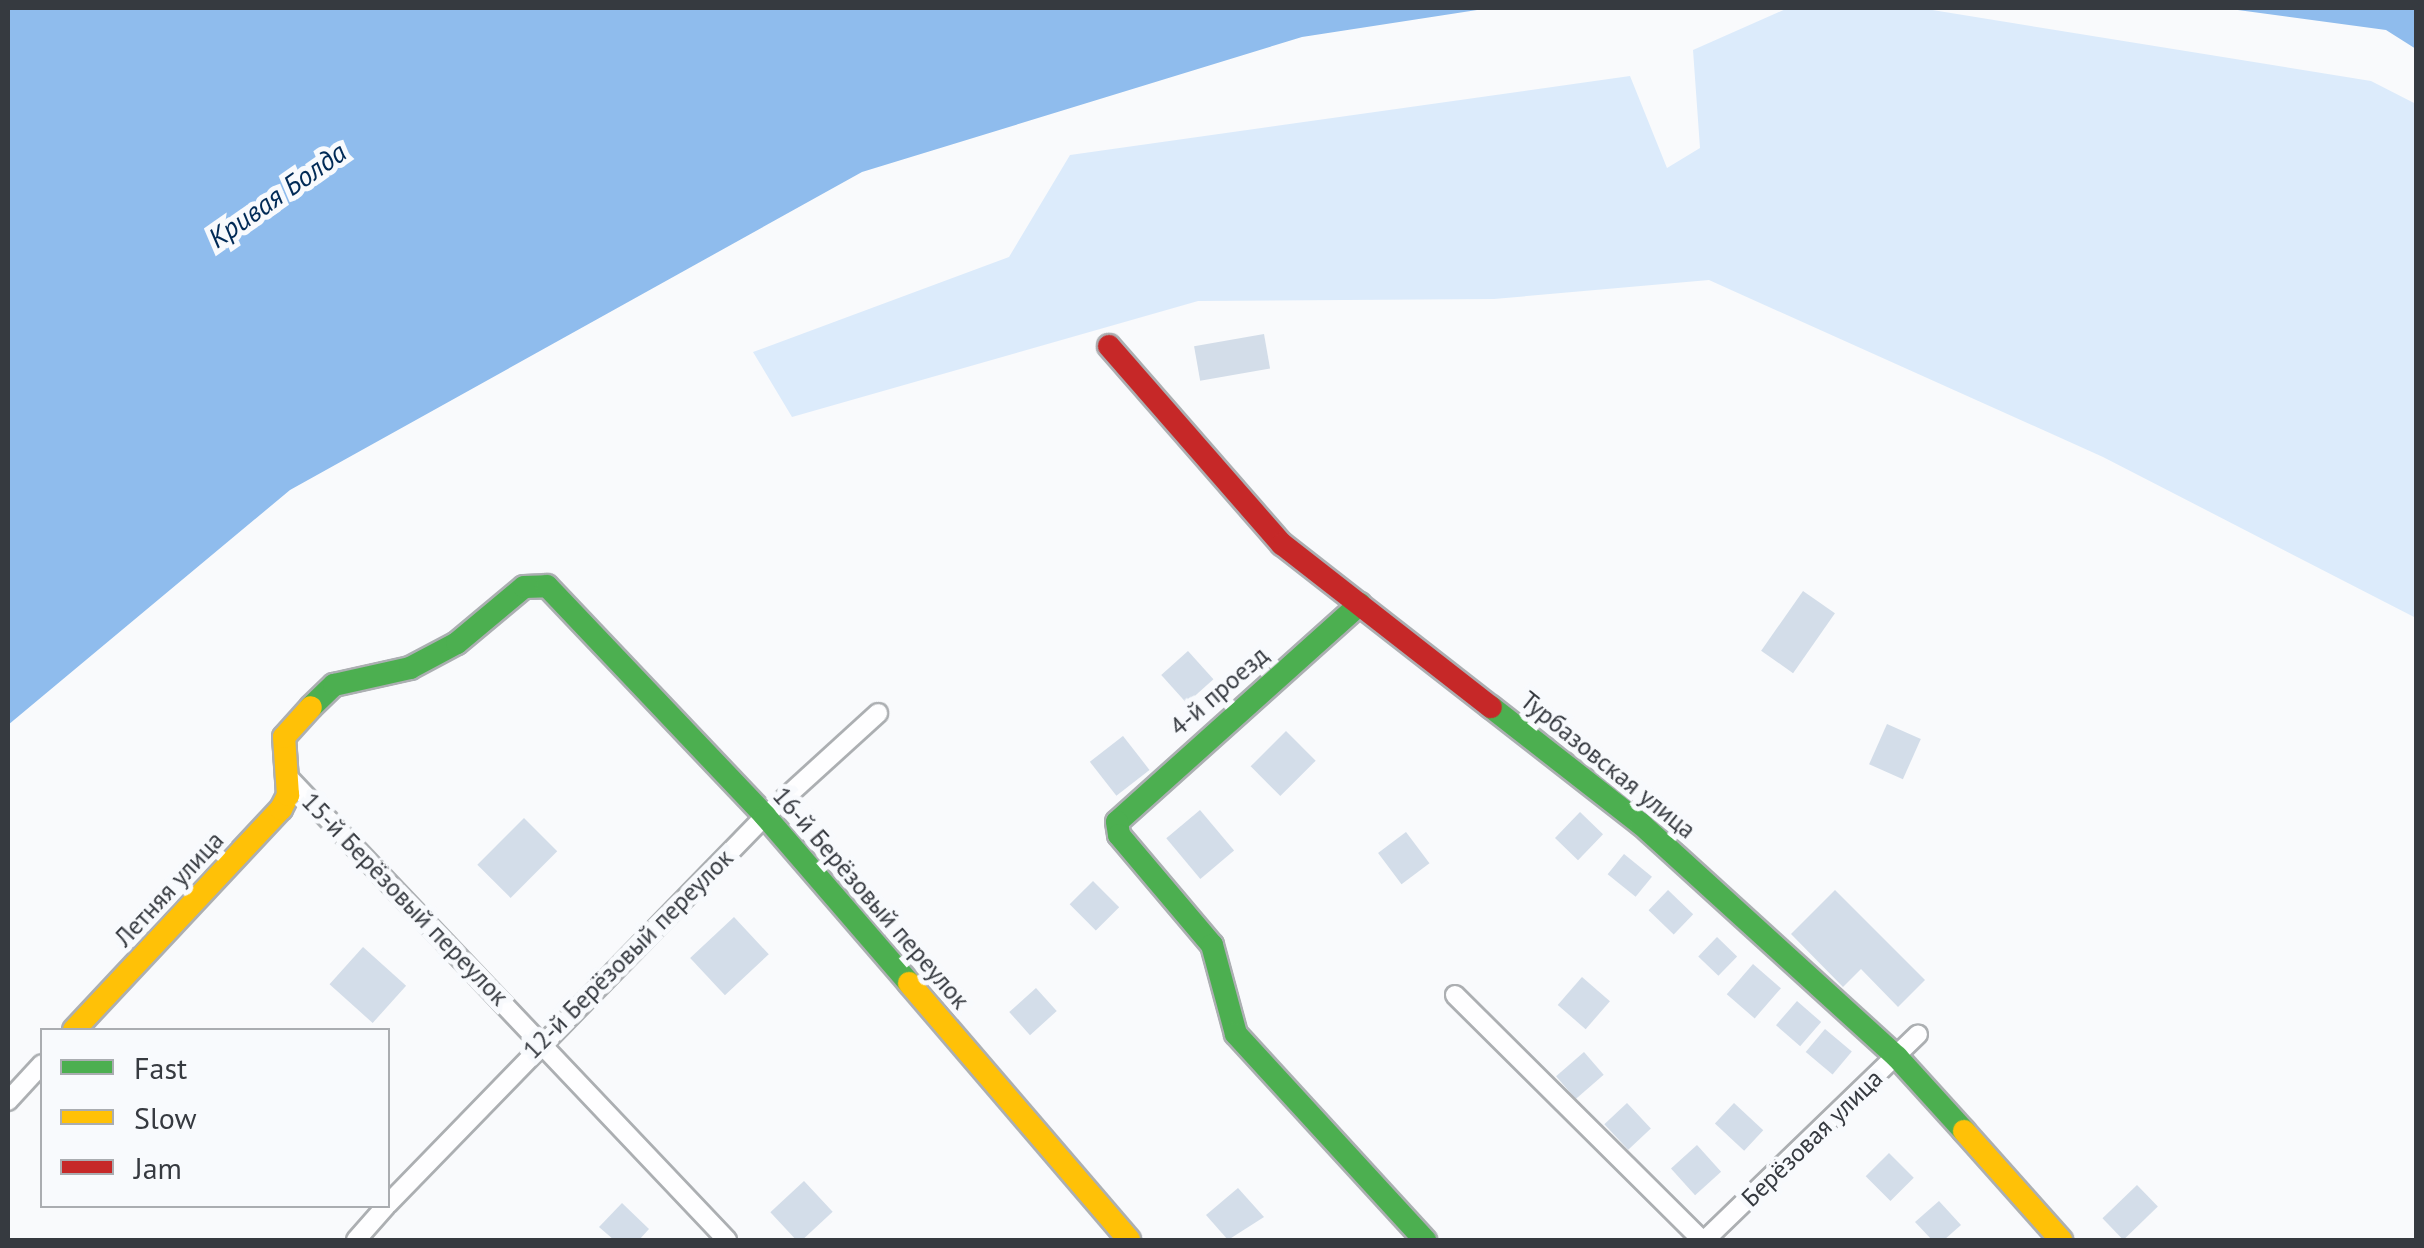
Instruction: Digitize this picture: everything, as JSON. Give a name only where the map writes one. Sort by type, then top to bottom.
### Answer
[{"type":"street","name":"Турбазовская улица","points":[[1109,346],[1282,544],[1641,824],[1897,1057],[2061,1240]]},
{"type":"street","name":"Летняя улица","points":[[76,1028],[281,809],[288,777],[284,737],[334,685],[433,657],[524,587],[547,586],[563,598]]},
{"type":"street","name":"16-й Берёзовый переулок","points":[[563,598],[765,816],[1128,1240]]},
{"type":"street","name":"4-й проезд","points":[[1360,604],[1117,822],[1119,836],[1212,945],[1236,1034],[1425,1240]]},
{"type":"street","name":"12-й Берёзовый переулок","points":[[390,1202],[540,1041],[765,816],[878,714]]},
{"type":"street","name":"15-й Берёзовый переулок","points":[[288,777],[727,1240]]},
{"type":"street","points":[[1455,995],[1704,1240]]},
{"type":"street","name":"Берёзовая улица","points":[[1704,1240],[1918,1034]]},
{"type":"street","points":[[8,1101],[40,1066]]},
{"type":"street","name":"12-й Берёзовый переулок","points":[[357,1240],[384,1208]]},
{"type":"shaded area","points":[[1788,8],[1920,8],[2371,81],[2416,104],[2416,618],[2103,457],[1709,280],[1494,299],[1198,301],[792,417],[753,352],[1009,257],[1070,155],[1630,76],[1667,168],[1700,148],[1693,50]]},
{"type":"water","name":"Кривая Болда","points":[[8,8],[1490,8],[1302,37],[862,172],[290,490],[8,725]]},
{"type":"water","points":[[2223,8],[2416,8],[2416,49],[2386,30]]},
{"type":"building","points":[[1264,334],[1270,368],[1200,381],[1194,346]]},
{"type":"building","points":[[1803,591],[1835,613],[1793,673],[1761,651]]},
{"type":"building","points":[[1188,651],[1213,679],[1187,703],[1161,675]]},
{"type":"building","points":[[1887,724],[1921,739],[1903,779],[1869,764]]},
{"type":"building","points":[[1286,731],[1316,761],[1280,796],[1251,766]]},
{"type":"building","points":[[1123,736],[1149,770],[1116,796],[1090,762]]},
{"type":"building","points":[[1200,810],[1234,851],[1200,879],[1166,838]]},
{"type":"building","points":[[1580,812],[1603,834],[1578,860],[1555,838]]},
{"type":"building","points":[[524,818],[557,851],[511,898],[477,865]]},
{"type":"building","points":[[1406,832],[1429,863],[1402,884],[1378,853]]},
{"type":"building","points":[[1624,854],[1652,877],[1636,897],[1608,874]]},
{"type":"building","points":[[1093,881],[1119,907],[1096,930],[1070,904]]},
{"type":"building","points":[[1668,890],[1693,914],[1674,934],[1649,910]]},
{"type":"building","points":[[1835,890],[1925,980],[1898,1007],[1861,969],[1843,987],[1791,934]]},
{"type":"building","points":[[734,917],[769,954],[725,995],[690,958]]},
{"type":"building","points":[[1717,937],[1737,956],[1718,976],[1698,956]]},
{"type":"building","points":[[363,947],[406,986],[373,1023],[330,984]]},
{"type":"building","points":[[1753,964],[1781,988],[1755,1018],[1727,994]]},
{"type":"building","points":[[1582,977],[1610,1001],[1586,1029],[1558,1005]]},
{"type":"building","points":[[1036,988],[1057,1011],[1030,1035],[1009,1012]]},
{"type":"building","points":[[1797,1001],[1821,1022],[1800,1046],[1776,1025]]},
{"type":"building","points":[[1825,1029],[1852,1051],[1833,1074],[1806,1052]]},
{"type":"building","points":[[1584,1052],[1604,1075],[1576,1099],[1556,1076]]},
{"type":"building","points":[[1627,1103],[1651,1129],[1628,1150],[1604,1124]]},
{"type":"building","points":[[1734,1103],[1763,1130],[1744,1151],[1715,1123]]},
{"type":"building","points":[[1697,1145],[1721,1172],[1695,1195],[1671,1168]]},
{"type":"building","points":[[1889,1153],[1914,1178],[1890,1201],[1866,1176]]},
{"type":"building","points":[[804,1181],[833,1212],[802,1240],[796,1240],[770,1212]]},
{"type":"building","points":[[2137,1185],[2158,1207],[2123,1240],[2102,1218]]},
{"type":"building","points":[[1238,1188],[1264,1217],[1228,1240],[1206,1215]]},
{"type":"building","points":[[1939,1201],[1961,1225],[1944,1240],[1932,1240],[1915,1222]]},
{"type":"building","points":[[622,1203],[649,1229],[639,1240],[614,1240],[599,1227]]},
{"type":"traffic: fast","points":[[311,707],[334,685],[410,668],[457,643],[524,587],[547,586],[765,816],[909,983]]},
{"type":"traffic: fast","points":[[1360,604],[1117,822],[1119,835],[1212,945],[1236,1034],[1425,1240]]},
{"type":"traffic: fast","points":[[1491,707],[1641,824],[1897,1057],[1964,1131]]},
{"type":"traffic: slow","points":[[76,1028],[281,809],[288,795],[284,737],[311,707]]},
{"type":"traffic: slow","points":[[909,983],[1129,1240]]},
{"type":"traffic: slow","points":[[1964,1131],[2061,1240]]},
{"type":"traffic: jam","points":[[1109,346],[1282,544],[1491,707]]}]
